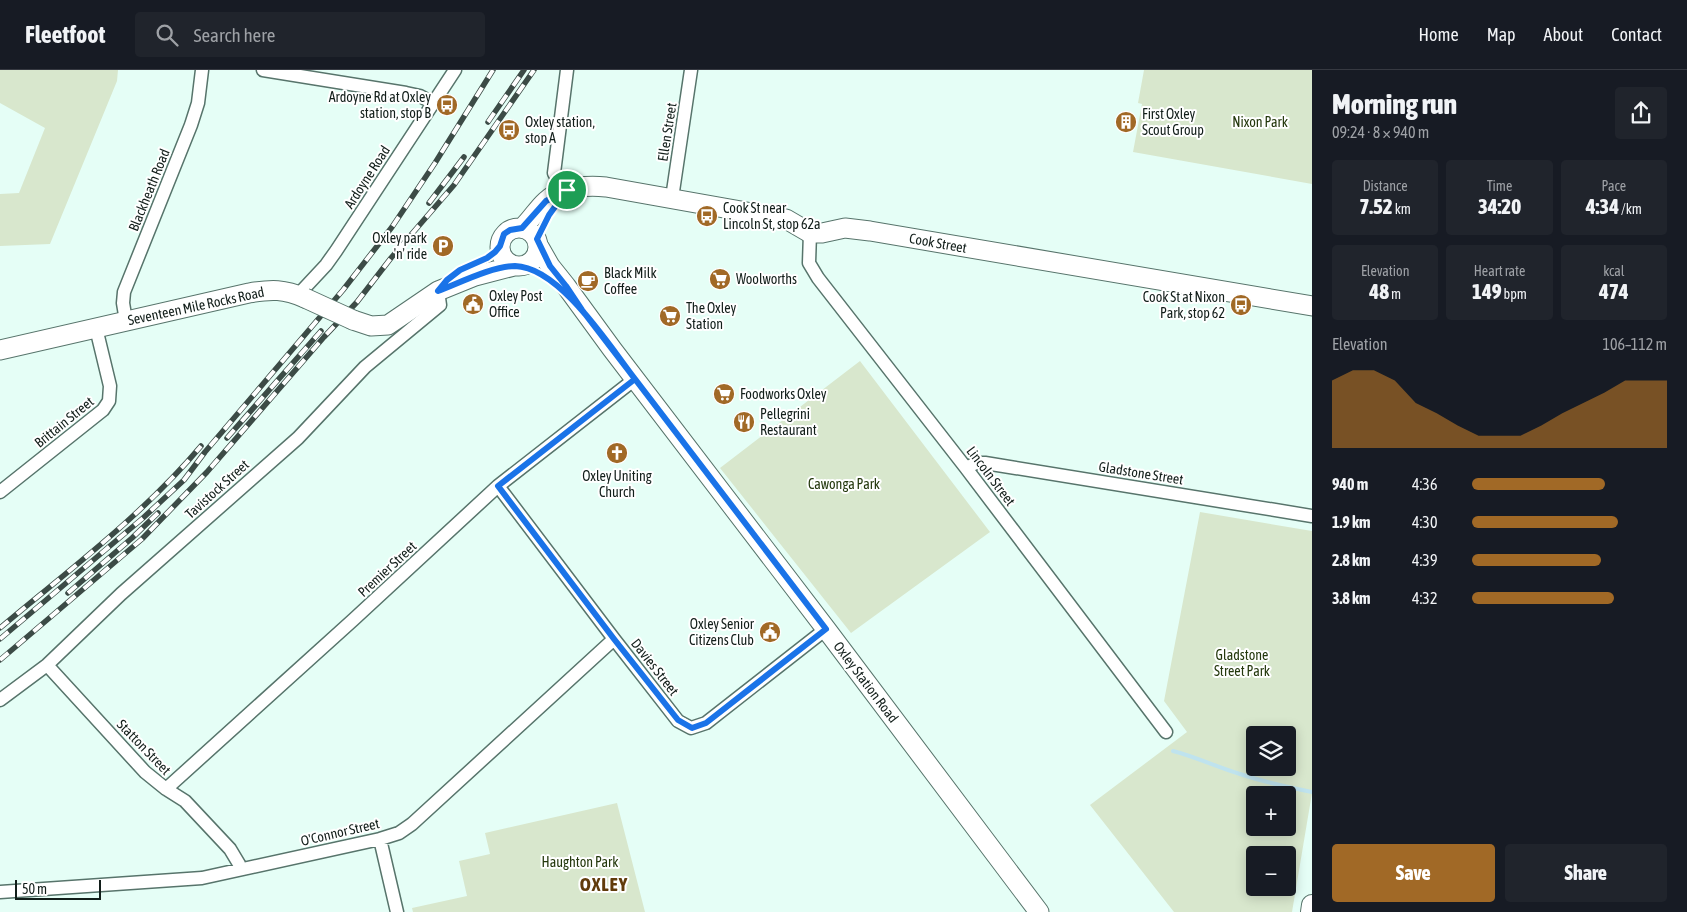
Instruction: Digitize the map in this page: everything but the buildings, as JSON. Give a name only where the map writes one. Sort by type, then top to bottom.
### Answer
[{"type":"main road","points":[[533,238],[510,230],[504,234],[500,253],[503,258],[517,266],[526,265],[536,257],[533,238],[567,190],[592,186],[672,198],[786,219],[810,233]]},
{"type":"main road","name":"Cook Street","points":[[810,233],[822,233],[845,228],[870,231],[1312,306]]},
{"type":"main road","name":"Oxley Station Road","points":[[533,238],[550,266],[582,310],[1039,912]]},
{"type":"main road","name":"Seventeen Mile Rocks Road","points":[[438,291],[447,280],[460,270],[487,258],[500,246]]},
{"type":"main road","name":"Seventeen Mile Rocks Road","points":[[0,350],[249,293],[270,290],[285,291],[302,297],[371,326],[388,324],[438,291],[475,276],[517,266]]},
{"type":"main road","name":"Oxley Station Road","points":[[517,266],[548,279],[582,310]]},
{"type":"main road","points":[[1311,912],[1312,905]]},
{"type":"street","name":"Blackheath Road","points":[[126,321],[123,303],[124,292],[191,125],[198,103],[202,70]]},
{"type":"street","points":[[263,70],[406,94],[421,97],[433,103]]},
{"type":"street","name":"Ardoyne Road","points":[[302,297],[336,251],[455,70]]},
{"type":"street","points":[[567,70],[554,173],[567,190]]},
{"type":"street","name":"Ellen Street","points":[[672,198],[692,70]]},
{"type":"street","name":"Lincoln Street","points":[[810,233],[809,263],[818,278],[966,468],[1166,732]]},
{"type":"street","name":"Tavistock Street","points":[[0,700],[47,665],[121,594],[298,438],[365,367],[440,305],[438,291]]},
{"type":"street","name":"Brittain Street","points":[[0,492],[103,410],[109,402],[110,386],[96,328]]},
{"type":"street","name":"Premier Street","points":[[166,789],[498,486],[635,379]]},
{"type":"street","name":"Gladstone Street","points":[[966,468],[976,463],[986,463],[1312,516]]},
{"type":"street","name":"Davies Street","points":[[498,486],[678,720],[692,728],[706,723],[826,629]]},
{"type":"street","name":"O'Connor Street","points":[[0,892],[202,878],[380,839],[399,833],[412,824],[614,639]]},
{"type":"street","name":"Statton Street","points":[[47,665],[145,772],[185,801],[230,849],[239,869]]},
{"type":"street","points":[[380,839],[397,912]]},
{"type":"green space","points":[[0,70],[118,70],[117,81],[50,244],[0,246],[0,194],[19,193],[45,128],[0,103]]},
{"type":"green space","name":"Nixon Park","points":[[1144,70],[1312,70],[1312,184],[1133,152],[1142,104],[1138,103]]},
{"type":"green space","name":"Cawonga Park","points":[[860,361],[990,532],[851,633],[720,468]]},
{"type":"green space","name":"Gladstone Street Park","points":[[1200,512],[1312,531],[1312,793],[1296,888],[1296,846],[1246,846],[1246,896],[1295,896],[1292,912],[1174,912],[1090,805],[1187,732],[1164,701]]},
{"type":"green space","name":"Haughton Park","points":[[617,803],[645,912],[413,912],[412,908],[467,896],[459,861],[490,854],[485,833]]},
{"type":"waterway","points":[[1173,751],[1249,777],[1312,792]]},
{"type":"railway","points":[[0,639],[143,518],[184,480],[205,452],[343,290],[392,227],[435,163],[493,70]]},
{"type":"railway","points":[[488,122],[524,70]]},
{"type":"railway","points":[[0,660],[142,539],[207,472],[324,337],[357,302],[391,258],[454,185],[534,70]]},
{"type":"railway","points":[[429,203],[464,157]]},
{"type":"railway","points":[[227,438],[321,331]]},
{"type":"railway","points":[[0,628],[130,519],[179,471],[201,446]]},
{"type":"railway","points":[[68,593],[158,513]]},
{"type":"place","name":"Ardoyne Rd at Oxley station, stop B","points":[[447,105]]},
{"type":"place","name":"First Oxley Scout Group","points":[[1126,122]]},
{"type":"place","name":"Oxley station, stop A","points":[[509,130]]},
{"type":"place","name":"Cook St near Lincoln St, stop 62a","points":[[707,216]]},
{"type":"place","name":"Oxley park 'n' ride","points":[[443,246]]},
{"type":"place","name":"Woolworths","points":[[720,279]]},
{"type":"place","name":"Black Milk Coffee","points":[[588,281]]},
{"type":"place","name":"Oxley Post Office","points":[[473,304]]},
{"type":"place","name":"Cook St at Nixon Park, stop 62","points":[[1241,305]]},
{"type":"place","name":"The Oxley Station","points":[[670,316]]},
{"type":"place","name":"Foodworks Oxley","points":[[724,394]]},
{"type":"place","name":"Pellegrini Restaurant","points":[[744,422]]},
{"type":"place","name":"Oxley Uniting Church","points":[[617,453]]},
{"type":"place","name":"Oxley Senior Citizens Club","points":[[770,632]]},
{"type":"district","name":"OXLEY","points":[[604,884]]},
{"type":"route","points":[[567,190],[543,225],[537,239],[538,246],[582,310],[587,316],[826,629],[706,723],[692,728],[678,720],[498,486],[635,379],[582,310],[561,289],[535,272],[514,266],[490,271],[438,291],[447,280],[460,270],[487,258],[495,252],[500,246],[504,234],[516,228],[522,228],[546,201],[556,194],[567,190]]}]
